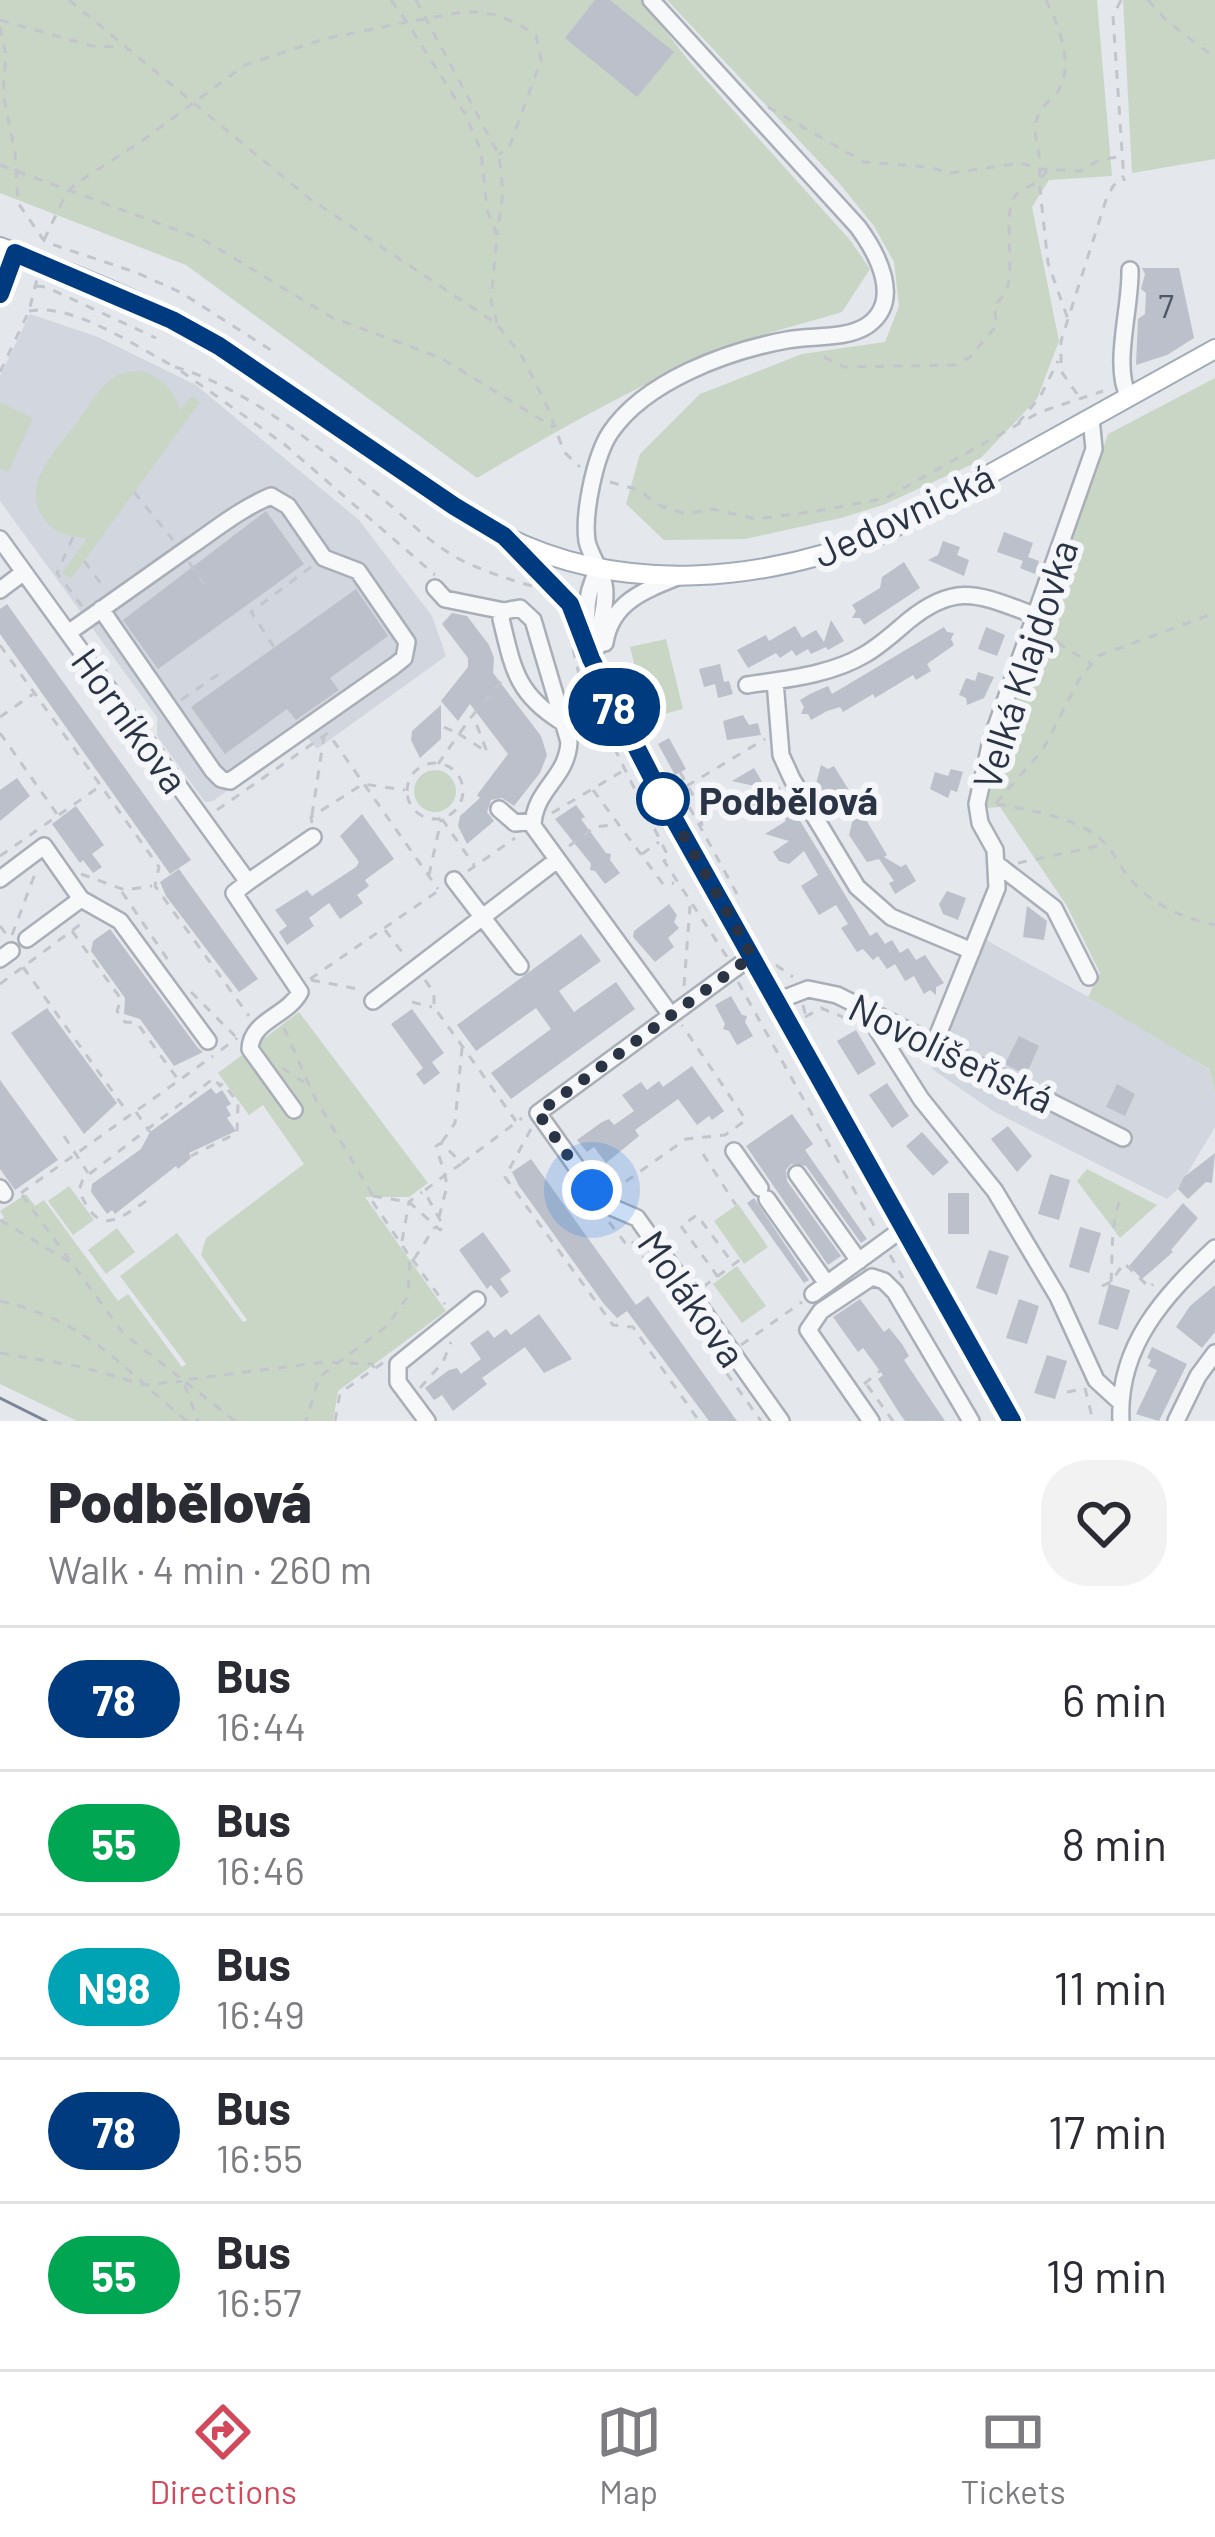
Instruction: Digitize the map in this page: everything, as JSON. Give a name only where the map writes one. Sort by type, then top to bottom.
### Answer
[{"type":"main road","name":"Jedovnická","points":[[8,250],[45,248],[219,346],[504,536],[599,568],[683,575],[796,565],[848,548],[1091,418],[1126,392],[1215,349]]},
{"type":"street","name":"Novolíšeňská","points":[[651,0],[858,227],[884,278],[883,306],[862,329],[788,340],[725,359],[645,398],[610,434],[594,478],[587,542],[599,568],[585,600],[589,638],[600,676],[653,780],[761,955],[777,1001],[798,1021],[1012,1421]]},
{"type":"street","points":[[0,293],[8,250]]},
{"type":"street","points":[[1126,392],[1120,373],[1131,302],[1130,270]]},
{"type":"street","name":"Velká Klajdovka","points":[[998,866],[977,804],[991,741],[1094,449],[1091,418]]},
{"type":"street","points":[[68,633],[101,609],[253,503],[271,496],[288,506],[324,558],[360,573],[407,642],[404,658],[230,781],[212,771],[101,609]]},
{"type":"street","points":[[504,536],[563,594],[600,676]]},
{"type":"street","name":"Horníkova","points":[[0,539],[248,882]]},
{"type":"street","points":[[0,590],[24,572]]},
{"type":"street","points":[[600,676],[613,617],[638,593],[683,575]]},
{"type":"street","points":[[437,585],[445,599],[504,611],[520,608],[533,620],[568,742],[568,761],[538,799],[533,821],[670,1014]]},
{"type":"street","points":[[747,685],[839,667],[865,655],[935,600],[949,596],[980,596],[1035,621]]},
{"type":"street","points":[[504,611],[501,619],[519,683],[535,705],[562,722]]},
{"type":"street","points":[[775,681],[777,732],[792,779],[857,887],[891,917],[972,951]]},
{"type":"street","points":[[499,808],[514,823],[533,821]]},
{"type":"street","points":[[294,1111],[249,1043],[254,1032],[299,996],[304,984],[234,893],[313,837]]},
{"type":"street","points":[[0,879],[44,846],[81,899],[120,921],[208,1040]]},
{"type":"street","points":[[374,1001],[556,858]]},
{"type":"street","points":[[935,1042],[997,888],[998,866]]},
{"type":"street","points":[[998,866],[1054,908],[1089,977]]},
{"type":"street","points":[[454,880],[520,966]]},
{"type":"street","points":[[12,947],[81,899]]},
{"type":"street","name":"Molákova","points":[[761,955],[670,1014],[538,1113],[604,1207],[638,1218],[692,1295],[725,1356],[781,1421]]},
{"type":"street","name":"Novolíšeňská","points":[[777,1001],[801,989],[829,992],[1124,1138]]},
{"type":"street","points":[[872,1015],[921,1099],[994,1188],[1058,1297],[1096,1380],[1120,1402]]},
{"type":"street","points":[[734,1150],[820,1289],[905,1227]]},
{"type":"street","points":[[797,1174],[859,1261]]},
{"type":"street","points":[[1121,1421],[1120,1402],[1135,1341],[1145,1323],[1215,1248]]},
{"type":"street","name":"Molákova","points":[[871,1421],[808,1330],[821,1311],[872,1277],[895,1292],[971,1421]]},
{"type":"street","points":[[427,1421],[398,1382],[398,1364],[454,1313],[477,1300]]},
{"type":"street","points":[[1176,1421],[1215,1353]]},
{"type":"path","points":[[69,0],[310,199],[497,324],[523,358],[571,460],[594,478],[636,489],[662,506],[686,514],[713,509],[756,519],[886,498],[1014,426],[1080,397],[1126,392]]},
{"type":"path","points":[[391,0],[477,137],[485,164],[487,210],[497,236]]},
{"type":"path","points":[[416,0],[499,155],[503,193],[491,302],[497,324]]},
{"type":"path","points":[[1046,0],[1060,25],[1064,67],[1060,88],[1039,112],[1034,143],[1048,263],[1069,323]]},
{"type":"path","points":[[1148,0],[1215,58]]},
{"type":"path","points":[[1080,397],[1061,371],[1061,341],[1106,200],[1113,186],[1124,179],[1116,2]]},
{"type":"path","points":[[0,372],[29,311],[45,248],[68,192],[256,61],[324,39],[464,9],[508,16],[536,34],[541,60],[510,145],[499,155]]},
{"type":"path","points":[[124,46],[92,46],[0,24],[6,55],[3,93],[18,203],[45,248],[135,272],[179,292],[277,354]]},
{"type":"path","points":[[744,103],[772,108],[864,162],[950,173],[1012,164],[1081,172],[1099,160],[1123,157]]},
{"type":"path","points":[[477,137],[491,136]]},
{"type":"path","points":[[0,165],[204,240],[331,317],[457,366],[555,428]]},
{"type":"path","points":[[788,340],[844,367],[956,365],[970,357],[997,325],[994,306],[1010,276],[1012,203],[1048,170]]},
{"type":"path","points":[[35,286],[52,289],[156,338]]},
{"type":"path","points":[[29,311],[58,311],[175,367],[284,444],[434,572],[437,585]]},
{"type":"path","points":[[1014,426],[1040,397],[1061,354]]},
{"type":"path","points":[[175,367],[236,392],[460,560],[542,588]]},
{"type":"path","points":[[134,492],[142,499]]},
{"type":"path","points":[[886,498],[898,502]]},
{"type":"path","points":[[73,537],[57,572],[101,609]]},
{"type":"path","points":[[274,647],[251,612],[324,558]]},
{"type":"path","points":[[84,560],[101,609]]},
{"type":"path","points":[[996,803],[1042,751],[1091,664],[1112,650],[1215,613]]},
{"type":"path","points":[[1035,621],[1091,664]]},
{"type":"path","points":[[0,645],[159,867],[155,886],[254,1022]]},
{"type":"path","points":[[170,708],[223,671]]},
{"type":"path","points":[[407,790],[420,768],[438,764],[508,674],[509,679]]},
{"type":"path","points":[[0,717],[34,694]]},
{"type":"path","points":[[444,727],[487,752],[473,715]]},
{"type":"path","points":[[745,909],[680,790],[777,732]]},
{"type":"path","points":[[0,733],[57,814]]},
{"type":"path","points":[[212,814],[328,733],[439,891],[304,984]]},
{"type":"path","points":[[313,837],[311,817],[324,735]]},
{"type":"path","points":[[407,790],[417,813],[441,818],[456,810],[463,794],[459,777],[438,764]]},
{"type":"path","points":[[680,772],[687,783]]},
{"type":"path","points":[[311,817],[363,784],[407,790]]},
{"type":"path","points":[[0,856],[100,786]]},
{"type":"path","points":[[591,788],[663,884],[678,883]]},
{"type":"path","points":[[977,804],[996,803],[1093,832],[1107,844],[1131,881],[1158,904],[1191,920],[1215,925]]},
{"type":"path","points":[[646,814],[669,858],[664,861]]},
{"type":"path","points":[[441,818],[475,866]]},
{"type":"path","points":[[429,877],[441,818]]},
{"type":"path","points":[[556,858],[595,827],[621,823]]},
{"type":"path","points":[[641,854],[660,841]]},
{"type":"path","points":[[998,866],[1107,844]]},
{"type":"path","points":[[12,947],[44,846]]},
{"type":"path","points":[[653,846],[728,957],[718,968]]},
{"type":"path","points":[[81,874],[125,890],[155,886]]},
{"type":"path","points":[[122,892],[174,970]]},
{"type":"path","points":[[691,904],[683,994],[692,989]]},
{"type":"path","points":[[384,929],[411,964]]},
{"type":"path","points":[[0,984],[72,931],[121,999],[117,1011],[125,1022],[137,1023],[178,1080]]},
{"type":"path","points":[[761,955],[801,989],[806,999],[798,1021]]},
{"type":"path","points":[[22,968],[148,1130]]},
{"type":"path","points":[[402,1243],[409,1202],[517,1123],[434,1007],[434,993],[419,973]]},
{"type":"path","points":[[736,978],[769,1037],[821,1008],[853,1024],[872,1015]]},
{"type":"path","points":[[184,984],[237,1038],[76,1153],[10,1193],[72,1263],[123,1333],[236,1421]]},
{"type":"path","points":[[304,984],[358,989]]},
{"type":"path","points":[[412,1002],[434,1007]]},
{"type":"path","points":[[281,1011],[308,1084],[373,1196]]},
{"type":"path","points":[[670,1014],[680,1021],[746,1120],[725,1135],[686,1139],[604,1207],[626,1244],[631,1240],[725,1356],[760,1421]]},
{"type":"path","points":[[439,1217],[447,1186],[436,1146],[455,1123],[462,1046]]},
{"type":"path","points":[[146,1201],[115,1222],[100,1220],[79,1190],[88,1174],[214,1078],[238,1102],[238,1132],[191,1156]]},
{"type":"path","points":[[535,1122],[505,1177],[613,1325],[633,1328],[699,1421]]},
{"type":"path","points":[[64,1136],[88,1174]]},
{"type":"path","points":[[441,1143],[463,1162]]},
{"type":"path","points":[[704,1154],[736,1205]]},
{"type":"path","points":[[373,1196],[409,1202],[440,1230],[445,1227],[424,1191]]},
{"type":"path","points":[[1102,1286],[1111,1282],[1114,1273],[1112,1219],[1122,1195]]},
{"type":"path","points":[[373,1196],[370,1198],[412,1258],[464,1324],[457,1328],[443,1362],[409,1397]]},
{"type":"path","points":[[718,1277],[681,1226],[697,1215],[734,1265]]},
{"type":"path","points":[[0,1220],[72,1263]]},
{"type":"path","points":[[306,1421],[320,1377],[401,1310],[412,1258],[435,1226]]},
{"type":"path","points":[[692,1295],[741,1259]]},
{"type":"path","points":[[1114,1273],[1124,1263],[1150,1288],[1153,1284]]},
{"type":"path","points":[[725,1356],[820,1289]]},
{"type":"path","points":[[0,1301],[69,1325],[187,1421]]},
{"type":"path","points":[[0,1353],[82,1367],[148,1385],[338,1362],[372,1364],[376,1369]]},
{"type":"path","points":[[335,1421],[340,1393],[396,1353]]},
{"type":"path","points":[[880,1372],[866,1383],[892,1421]]},
{"type":"path","points":[[183,1380],[198,1421]]},
{"type":"path","points":[[1067,1392],[1085,1389]]},
{"type":"shaded area","points":[[30,314],[98,337],[196,385],[359,520],[432,616],[446,656],[317,749],[305,735],[213,801],[205,802],[157,736],[157,717],[0,501],[0,376]]},
{"type":"shaded area","points":[[986,940],[1159,1036],[1209,1070],[1215,1127],[1178,1189],[1167,1199],[993,1111],[932,1069],[945,1041],[950,1040],[948,1034]]},
{"type":"green space","points":[[0,0],[641,0],[870,269],[842,312],[693,362],[599,408],[477,478],[186,265],[0,193]]},
{"type":"green space","points":[[667,0],[1097,0],[1112,176],[1049,180],[1032,207],[1059,341],[1037,399],[977,462],[883,505],[745,539],[664,540],[626,504],[640,454],[700,394],[802,354],[885,342],[899,306],[894,262],[874,226]]},
{"type":"green space","points":[[1123,0],[1215,0],[1215,159],[1132,173]]},
{"type":"green space","points":[[142,371],[166,386],[180,410],[192,396],[200,402],[71,579],[62,573],[87,538],[59,532],[45,520],[38,507],[38,481],[103,387],[123,373]]},
{"type":"green space","points":[[1215,378],[1215,1093],[1209,1069],[1088,997],[1100,973],[1067,906],[1000,807],[986,808],[1009,716],[1108,434]]},
{"type":"green space","points":[[0,402],[33,418],[8,472],[0,468]]},
{"type":"green space","points":[[666,639],[683,709],[648,718],[630,647]]},
{"type":"green space","points":[[435,770],[450,776],[456,791],[450,806],[435,812],[420,806],[414,791],[420,776]]},
{"type":"green space","points":[[299,1012],[428,1183],[409,1197],[365,1197],[446,1311],[338,1391],[333,1421],[77,1421],[0,1384],[0,1221],[4,1217],[0,1211],[26,1194],[35,1206],[44,1200],[118,1301],[128,1294],[182,1367],[186,1364],[120,1276],[177,1233],[243,1322],[247,1320],[201,1255],[206,1238],[304,1164],[263,1105],[249,1115],[218,1073]]},
{"type":"green space","points":[[1087,1169],[1157,1205],[1120,1238],[1077,1181]]},
{"type":"green space","points":[[69,1186],[94,1220],[73,1235],[48,1201]]},
{"type":"green space","points":[[738,1204],[768,1247],[744,1264],[714,1221]]},
{"type":"green space","points":[[117,1228],[135,1252],[106,1274],[88,1250]]},
{"type":"green space","points":[[737,1266],[766,1306],[742,1323],[713,1284]]},
{"type":"building","points":[[595,0],[610,0],[674,52],[637,97],[565,38]]},
{"type":"building","points":[[1142,268],[1179,268],[1194,338],[1167,355],[1136,365],[1138,319],[1145,314]]},
{"type":"building","points":[[266,511],[304,564],[158,669],[123,620]]},
{"type":"building","points":[[1004,532],[1033,543],[1028,557],[1039,561],[1035,574],[1020,568],[1023,561],[997,552]]},
{"type":"building","points":[[943,541],[960,547],[957,555],[969,560],[964,576],[928,560],[938,555]]},
{"type":"building","points":[[904,562],[920,588],[864,625],[860,618],[852,618],[856,611],[852,605],[880,588],[882,577]]},
{"type":"building","points":[[356,589],[388,636],[330,678],[339,690],[296,720],[287,709],[225,754],[191,707]]},
{"type":"building","points":[[7,604],[191,860],[170,874],[0,634],[0,609]]},
{"type":"building","points":[[452,613],[467,616],[489,645],[493,673],[541,736],[547,755],[540,773],[514,806],[502,798],[491,800],[487,812],[494,821],[467,844],[458,826],[460,816],[480,798],[477,795],[508,754],[470,704],[458,721],[441,701],[468,667],[468,658],[442,624]]},
{"type":"building","points":[[831,620],[844,641],[828,650],[811,654],[808,649],[796,656],[792,650],[780,658],[776,653],[748,668],[737,650],[766,635],[769,641],[795,626],[802,638],[816,630],[824,642]]},
{"type":"building","points":[[944,627],[954,633],[954,645],[927,664],[931,671],[916,680],[913,675],[843,712],[840,707],[811,720],[808,714],[801,714],[800,700],[828,686],[832,694]]},
{"type":"building","points":[[986,627],[1005,635],[997,656],[978,649]]},
{"type":"building","points":[[720,664],[733,694],[718,698],[715,684],[704,687],[699,669]]},
{"type":"building","points":[[978,672],[994,677],[984,698],[967,705],[959,695],[966,678],[975,681]]},
{"type":"building","points":[[441,705],[441,739],[420,758],[412,731]]},
{"type":"building","points":[[743,715],[749,725],[758,723],[761,735],[727,740],[723,721]]},
{"type":"building","points":[[669,738],[686,769],[675,775],[658,744]]},
{"type":"building","points":[[821,765],[834,766],[853,797],[848,809],[829,805],[816,784]]},
{"type":"building","points":[[754,768],[772,799],[753,810],[745,795],[759,787],[732,781]]},
{"type":"building","points":[[951,769],[963,772],[957,792],[951,790],[948,798],[930,789],[935,772],[948,776]]},
{"type":"building","points":[[17,778],[30,796],[0,821],[0,790]]},
{"type":"building","points":[[779,786],[870,936],[877,932],[885,944],[892,940],[900,953],[908,948],[916,960],[925,955],[944,983],[936,987],[936,995],[930,990],[924,994],[914,976],[905,981],[895,964],[887,969],[878,956],[873,960],[863,949],[857,952],[841,928],[848,924],[836,905],[819,915],[801,886],[818,875],[804,851],[789,864],[779,861],[773,852],[789,841],[765,834],[786,821],[769,792]]},
{"type":"building","points":[[576,805],[620,873],[605,884],[555,819]]},
{"type":"building","points":[[76,806],[104,845],[92,854],[102,867],[93,873],[52,824]]},
{"type":"building","points":[[362,814],[394,859],[365,880],[369,886],[357,895],[363,903],[340,919],[329,903],[309,918],[314,926],[287,945],[279,932],[287,926],[275,910],[307,890],[312,896],[356,867],[359,862],[340,836]]},
{"type":"building","points":[[865,818],[884,857],[901,867],[906,864],[916,881],[895,894],[889,883],[894,881],[879,859],[867,862],[849,835],[853,819]]},
{"type":"building","points":[[179,869],[258,979],[239,992],[166,896],[160,882]]},
{"type":"building","points":[[947,891],[966,898],[958,920],[943,914],[939,904]]},
{"type":"building","points":[[669,904],[679,928],[668,938],[674,947],[655,962],[633,937],[634,931]]},
{"type":"building","points":[[1027,906],[1047,921],[1044,940],[1023,937]]},
{"type":"building","points":[[110,929],[203,1052],[174,1066],[140,1019],[124,1014],[125,998],[91,951],[93,941]]},
{"type":"building","points":[[581,934],[601,961],[559,991],[574,1012],[616,982],[635,1009],[511,1099],[491,1073],[551,1029],[536,1008],[476,1051],[457,1025]]},
{"type":"building","points":[[731,996],[747,1016],[745,1022],[753,1036],[737,1045],[723,1029],[715,1005]]},
{"type":"building","points":[[47,1008],[117,1103],[84,1134],[11,1033]]},
{"type":"building","points":[[412,1009],[444,1053],[432,1062],[440,1073],[424,1085],[416,1074],[423,1068],[391,1024]]},
{"type":"building","points":[[856,1030],[876,1064],[858,1075],[837,1041]]},
{"type":"building","points":[[1019,1036],[1039,1046],[1026,1075],[1005,1064]]},
{"type":"building","points":[[692,1066],[724,1111],[712,1120],[709,1116],[697,1125],[678,1099],[635,1130],[639,1136],[606,1163],[594,1147],[587,1152],[577,1140],[602,1122],[609,1119],[614,1125],[634,1111],[622,1095],[641,1082],[647,1090],[659,1081],[663,1087]]},
{"type":"building","points":[[0,1080],[58,1160],[15,1190],[0,1169]]},
{"type":"building","points":[[887,1083],[909,1116],[892,1128],[869,1095]]},
{"type":"building","points":[[1117,1084],[1135,1094],[1125,1116],[1106,1107]]},
{"type":"building","points":[[211,1088],[216,1094],[222,1090],[231,1104],[226,1107],[231,1115],[227,1118],[236,1131],[189,1153],[191,1158],[178,1169],[176,1166],[115,1214],[112,1210],[107,1214],[91,1192],[92,1184],[141,1149],[150,1132]]},
{"type":"building","points":[[792,1114],[813,1144],[805,1150],[867,1239],[861,1243],[806,1166],[791,1164],[787,1181],[841,1256],[828,1265],[746,1146]]},
{"type":"building","points":[[1008,1126],[1032,1156],[1017,1172],[991,1139]]},
{"type":"building","points":[[922,1132],[949,1162],[933,1176],[906,1146]]},
{"type":"building","points":[[1215,1153],[1212,1183],[1206,1182],[1188,1199],[1178,1189],[1184,1177]]},
{"type":"building","points":[[531,1159],[636,1305],[648,1296],[737,1421],[709,1421],[627,1311],[617,1318],[604,1304],[519,1186],[512,1172]]},
{"type":"building","points":[[1050,1174],[1070,1180],[1059,1220],[1038,1214]]},
{"type":"building","points":[[948,1193],[969,1193],[969,1234],[948,1234]]},
{"type":"building","points":[[754,1198],[809,1280],[804,1283],[747,1203]]},
{"type":"building","points":[[1183,1203],[1198,1218],[1173,1252],[1142,1279],[1129,1266]]},
{"type":"building","points":[[1080,1227],[1101,1233],[1089,1273],[1069,1267]]},
{"type":"building","points":[[483,1232],[511,1271],[500,1279],[509,1292],[501,1298],[491,1285],[487,1289],[459,1250]]},
{"type":"building","points":[[989,1250],[1009,1256],[997,1295],[976,1288]]},
{"type":"building","points":[[1109,1284],[1130,1290],[1118,1330],[1098,1324]]},
{"type":"building","points":[[1215,1285],[1215,1332],[1202,1348],[1176,1327],[1190,1306]]},
{"type":"building","points":[[860,1299],[884,1332],[889,1328],[902,1344],[909,1356],[904,1360],[945,1421],[905,1421],[898,1411],[878,1379],[883,1375],[863,1348],[858,1352],[833,1317]]},
{"type":"building","points":[[1019,1299],[1039,1306],[1027,1344],[1006,1338]]},
{"type":"building","points":[[539,1314],[572,1359],[544,1373],[525,1347],[482,1378],[487,1384],[453,1411],[442,1395],[434,1400],[425,1388],[449,1370],[457,1368],[461,1374],[481,1359],[470,1343],[488,1330],[494,1338],[506,1329],[511,1335]]},
{"type":"building","points":[[1152,1347],[1187,1364],[1159,1421],[1136,1414],[1157,1370],[1148,1366]]},
{"type":"building","points":[[1047,1355],[1067,1361],[1055,1399],[1034,1393]]},
{"type":"tram line","points":[[0,1398],[46,1421]]},
{"type":"bus line","name":"78","points":[[0,294],[15,253],[196,332],[504,536],[563,594],[609,697],[664,801],[1012,1421]]},
{"type":"place","name":"Podbělová","points":[[663,799]]},
{"type":"route","points":[[592,1190],[538,1113],[752,956],[663,799]]}]
